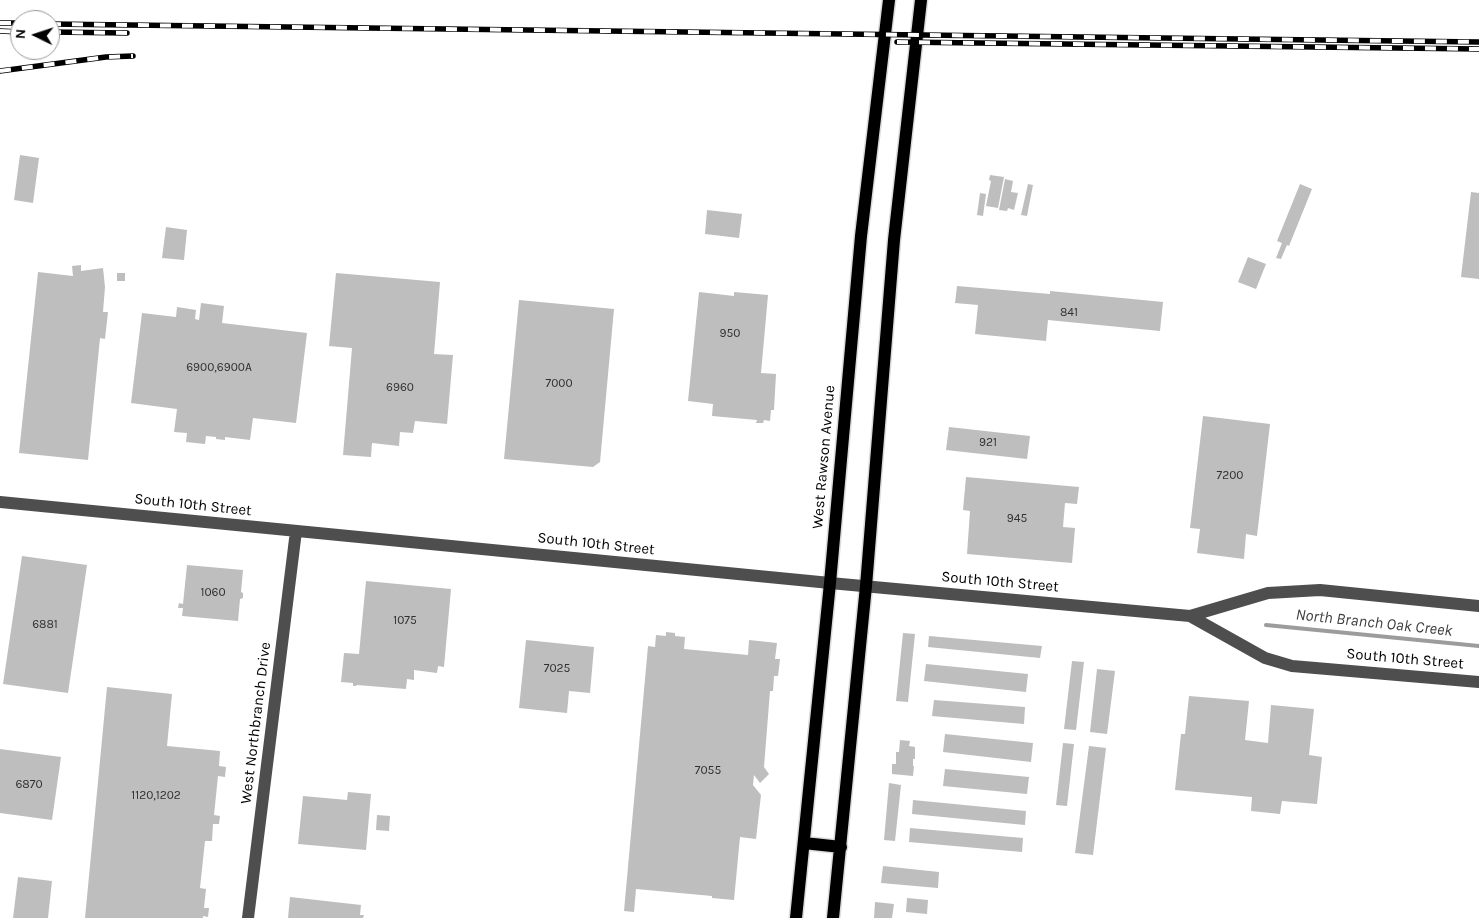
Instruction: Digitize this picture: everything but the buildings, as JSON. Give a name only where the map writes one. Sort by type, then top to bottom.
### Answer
[{"type":"main road","name":"West Rawson Avenue","points":[[796,918],[830,583],[860,246],[889,0]]},
{"type":"main road","points":[[833,918],[866,586],[894,240],[921,0]]},
{"type":"main road","points":[[804,843],[841,847]]},
{"type":"street","name":"South 10th Street","points":[[0,502],[1190,616],[1268,593],[1320,590],[1479,606]]},
{"type":"street","name":"West Northbranch Drive","points":[[248,918],[296,531]]},
{"type":"street","name":"South 10th Street","points":[[1190,616],[1266,658],[1292,666],[1479,682]]},
{"type":"waterway","name":"North Branch Oak Creek","points":[[1266,625],[1479,646]]},
{"type":"railway","points":[[0,23],[10,23]]},
{"type":"railway","points":[[60,24],[1479,42]]},
{"type":"railway","points":[[0,31],[10,32]]},
{"type":"railway","points":[[60,32],[127,33]]},
{"type":"railway","points":[[897,42],[1479,49]]},
{"type":"railway","points":[[0,71],[106,57],[133,56]]}]
